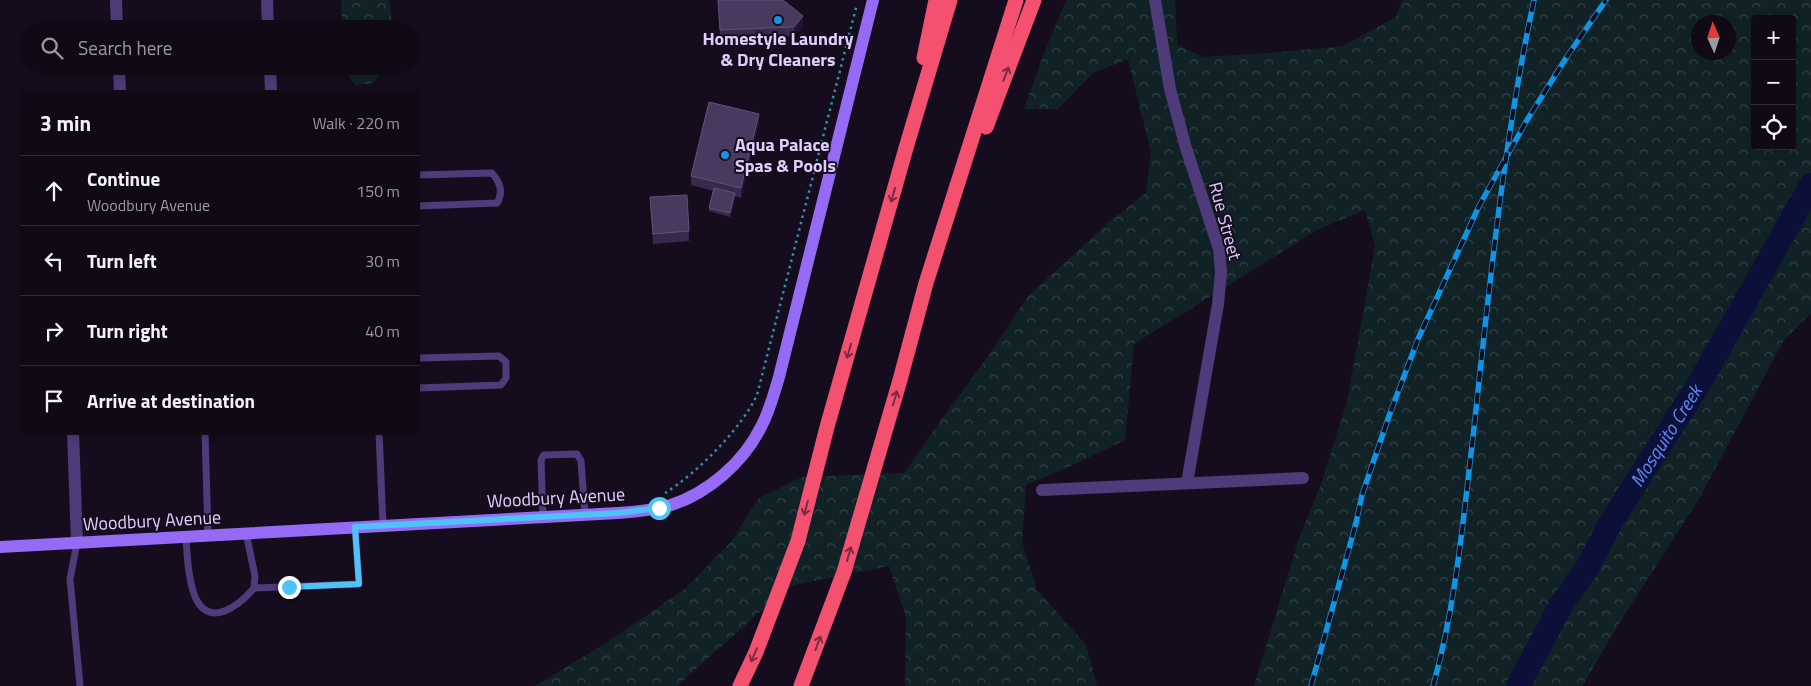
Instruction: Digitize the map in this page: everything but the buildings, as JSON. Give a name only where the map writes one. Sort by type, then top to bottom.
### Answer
[{"type":"highway","points":[[906,148],[936,0]]},
{"type":"highway","points":[[740,686],[756,652],[798,541],[827,427],[950,0]]},
{"type":"highway","points":[[801,686],[844,572],[926,283],[1016,0]]},
{"type":"highway","points":[[926,283],[1034,0]]},
{"type":"main road","name":"Woodbury Avenue","points":[[0,547],[585,515],[644,510],[682,500],[716,480],[740,458],[756,436],[768,410],[778,378],[873,0]]},
{"type":"street","points":[[116,0],[117,20]]},
{"type":"street","points":[[267,0],[268,20]]},
{"type":"street","name":"Rue Street","points":[[1154,0],[1170,90],[1186,148],[1219,249],[1221,272],[1218,304],[1187,483]]},
{"type":"street","points":[[119,75],[120,90]]},
{"type":"street","points":[[270,75],[271,90]]},
{"type":"street","points":[[73,435],[76,543]]},
{"type":"street","points":[[1042,490],[1303,478]]},
{"type":"lane","points":[[420,175],[492,172],[499,181],[500,198],[497,203],[420,206]]},
{"type":"lane","points":[[420,358],[499,356],[506,362],[506,378],[501,384],[420,388]]},
{"type":"lane","points":[[205,435],[208,535]]},
{"type":"lane","points":[[379,435],[383,525]]},
{"type":"lane","points":[[543,517],[541,460],[544,455],[577,454],[581,461],[585,515]]},
{"type":"lane","points":[[254,588],[359,584],[355,527]]},
{"type":"lane","points":[[186,536],[194,594],[197,601],[207,611],[219,613],[225,612],[241,601],[254,588],[255,576],[246,533]]},
{"type":"lane","points":[[76,543],[70,579],[80,686]]},
{"type":"path","points":[[664,493],[691,472],[728,437],[739,424],[757,395],[858,0]]},
{"type":"green space","points":[[341,0],[389,0],[392,20],[342,20]]},
{"type":"green space","points":[[1066,0],[1175,0],[1177,44],[1203,57],[1343,46],[1396,17],[1402,0],[1811,0],[1811,313],[1784,340],[1699,499],[1620,622],[1582,686],[1254,686],[1299,538],[1320,487],[1347,402],[1375,246],[1365,210],[1317,230],[1134,344],[1125,440],[1026,485],[1022,542],[1037,590],[1086,645],[1097,686],[905,686],[906,617],[889,566],[794,585],[760,612],[677,686],[535,686],[609,641],[686,588],[730,543],[759,498],[803,477],[904,473],[989,355],[1028,296],[1110,221],[1146,193],[1151,152],[1128,59],[1093,73],[1058,109],[1024,109]]},
{"type":"green space","points":[[348,75],[379,75],[373,83],[355,85]]},
{"type":"waterway","name":"Mosquito Creek","points":[[1518,686],[1561,605],[1586,570],[1611,522],[1700,382],[1811,185]]},
{"type":"railway","points":[[1433,686],[1448,625],[1458,562],[1505,163],[1534,0]]},
{"type":"railway","points":[[1311,686],[1362,495],[1418,339],[1479,206],[1527,120],[1606,0]]},
{"type":"place","name":"Homestyle Laundry & Dry Cleaners","points":[[778,20]]},
{"type":"place","name":"Aqua Palace Spas & Pools","points":[[725,155]]},
{"type":"route","points":[[289,587],[359,584],[355,527],[618,513],[659,508]]}]
